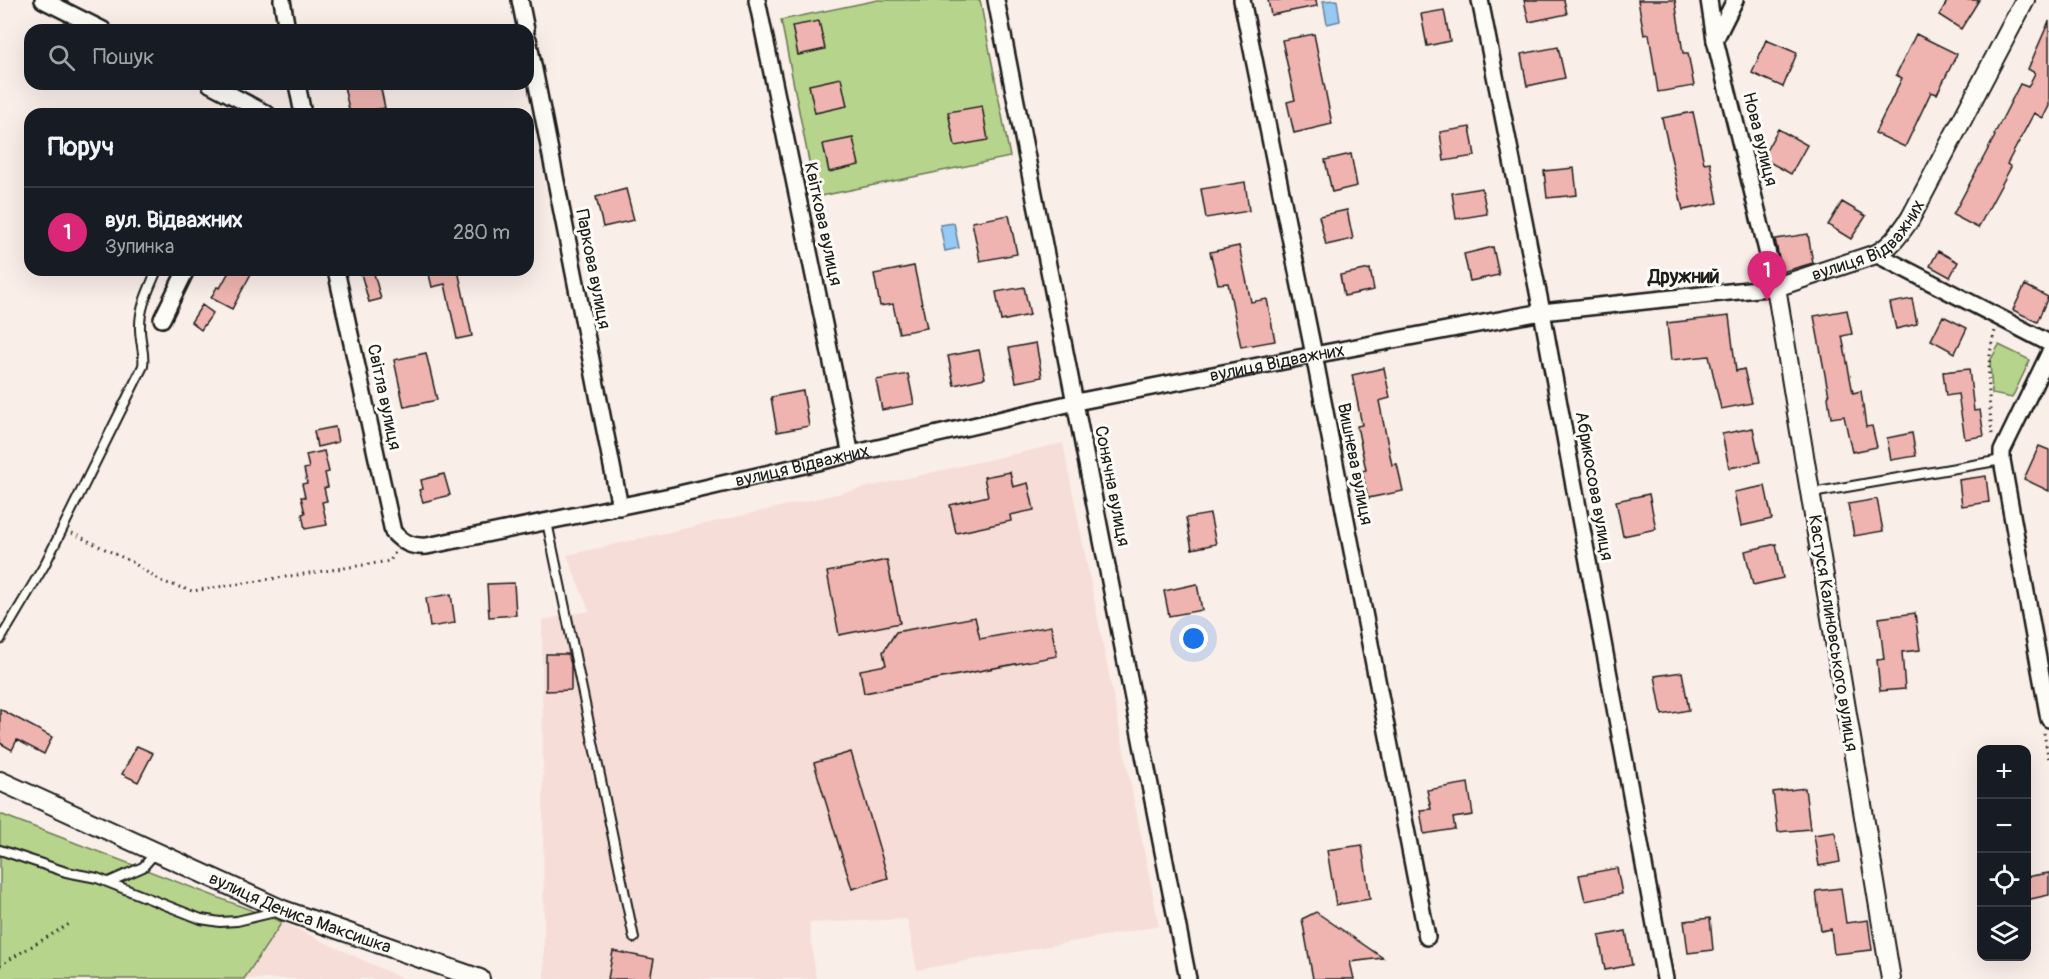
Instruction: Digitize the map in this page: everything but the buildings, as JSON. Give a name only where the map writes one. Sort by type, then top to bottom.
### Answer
[{"type":"street","points":[[282,0],[286,24]]},
{"type":"street","points":[[520,0],[525,24]]},
{"type":"street","name":"Квіткова вулиця","points":[[757,0],[850,455]]},
{"type":"street","name":"Сонячна вулиця","points":[[996,0],[1188,979]]},
{"type":"street","name":"Вишнева вулиця","points":[[1242,0],[1314,355],[1427,937]]},
{"type":"street","name":"Абрикосова вулиця","points":[[1480,0],[1542,312],[1665,979]]},
{"type":"street","name":"Нова вулиця","points":[[1709,0],[1715,40],[1776,287]]},
{"type":"street","points":[[1715,40],[1735,0]]},
{"type":"street","name":"вулиця Відважних","points":[[398,537],[416,547],[427,546],[620,507],[1076,402],[1542,312],[1776,287],[1876,254],[1886,249],[1897,238],[1910,219],[2025,0]]},
{"type":"street","points":[[50,2],[92,24]]},
{"type":"street","name":"Паркова вулиця","points":[[534,70],[620,507]]},
{"type":"street","points":[[219,90],[245,108]]},
{"type":"street","points":[[298,90],[302,108]]},
{"type":"street","points":[[1876,254],[2049,343]]},
{"type":"street","points":[[162,319],[183,276]]},
{"type":"street","name":"Світла вулиця","points":[[337,276],[398,537]]},
{"type":"street","name":"Кастуся Калиновського вулиця","points":[[1776,287],[1891,979]]},
{"type":"street","points":[[2049,354],[2002,451],[2049,719]]},
{"type":"street","name":"вулиця Дениса Максишка","points":[[0,781],[283,910],[480,979]]},
{"type":"lane","points":[[0,640],[44,566],[143,366],[141,311],[155,276]]},
{"type":"lane","points":[[1810,494],[2002,460]]},
{"type":"lane","points":[[547,522],[634,938]]},
{"type":"lane","points":[[0,850],[66,872],[109,882],[201,919],[220,922],[237,921],[283,910]]},
{"type":"lane","points":[[109,882],[143,867],[156,852]]},
{"type":"path","points":[[62,528],[132,562],[160,581],[192,591],[390,561],[398,537]]},
{"type":"path","points":[[0,965],[71,923]]},
{"type":"shaded area","points":[[1063,443],[1159,926],[917,970],[907,919],[809,923],[816,979],[544,979],[542,620],[589,611],[567,555]]},
{"type":"shaded area","points":[[282,922],[401,978],[406,979],[244,979]]},
{"type":"green space","points":[[878,0],[980,0],[1010,157],[816,197],[781,20]]},
{"type":"green space","points":[[1999,345],[2030,360],[2012,398],[1992,394],[1990,361]]},
{"type":"green space","points":[[0,814],[282,922],[244,979],[0,979]]},
{"type":"water","points":[[1337,0],[1340,21],[1327,24],[1323,1]]},
{"type":"water","points":[[954,223],[959,248],[945,251],[940,225]]},
{"type":"place","name":"вул. Відважних","points":[[1767,301]]},
{"type":"district","name":"Дружний","points":[[1684,276]]}]
